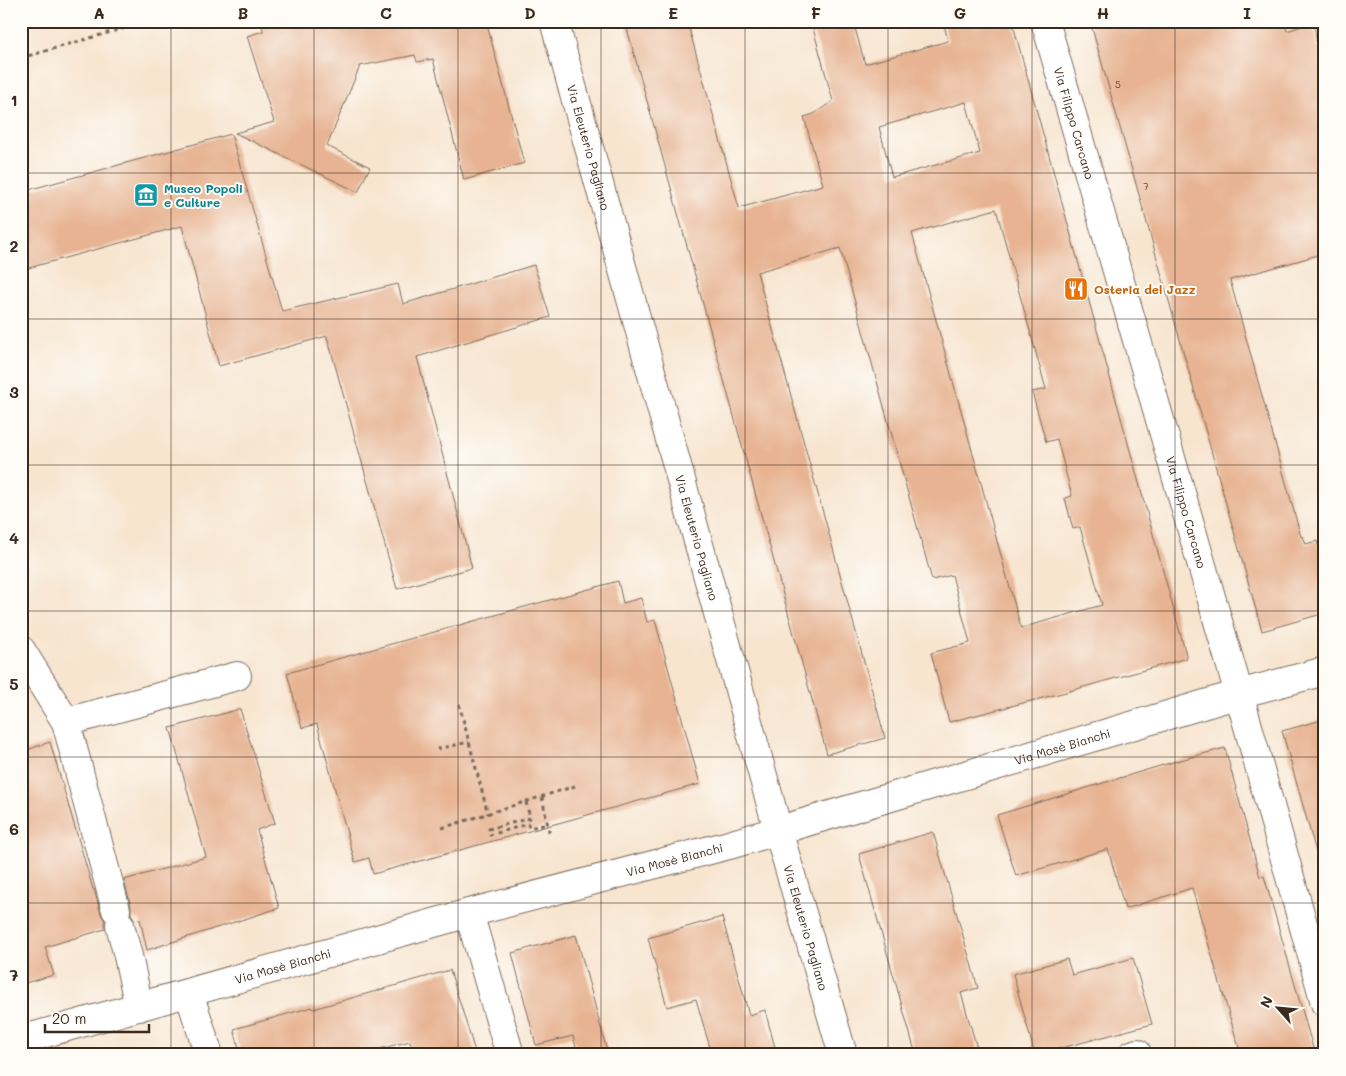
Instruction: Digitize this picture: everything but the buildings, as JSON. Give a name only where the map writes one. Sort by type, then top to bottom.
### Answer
[{"type":"street","name":"Via Eleuterio Pagliano","points":[[554,21],[842,1055]]},
{"type":"street","name":"Via Filippo Carcano","points":[[1045,21],[1239,694],[1325,1004]]},
{"type":"street","points":[[21,650],[66,722],[128,956],[139,1008]]},
{"type":"street","name":"Via Mosè Bianchi","points":[[21,1040],[469,913],[729,845],[1239,694],[1325,671]]},
{"type":"street","points":[[66,722],[237,676]]},
{"type":"street","points":[[469,913],[510,1055]]},
{"type":"street","points":[[189,993],[208,1055]]},
{"type":"path","points":[[21,58],[149,21]]},
{"type":"path","points":[[459,704],[488,814]]},
{"type":"path","points":[[437,749],[469,742]]},
{"type":"path","points":[[442,828],[575,786]]},
{"type":"path","points":[[542,797],[550,836]]},
{"type":"path","points":[[526,802],[530,818],[489,829],[490,835],[528,824],[529,828],[548,824]]},
{"type":"place","name":"Museo Popoli e Culture","points":[[146,195]]},
{"type":"place","name":"Osteria del Jazz","points":[[1076,289]]}]
